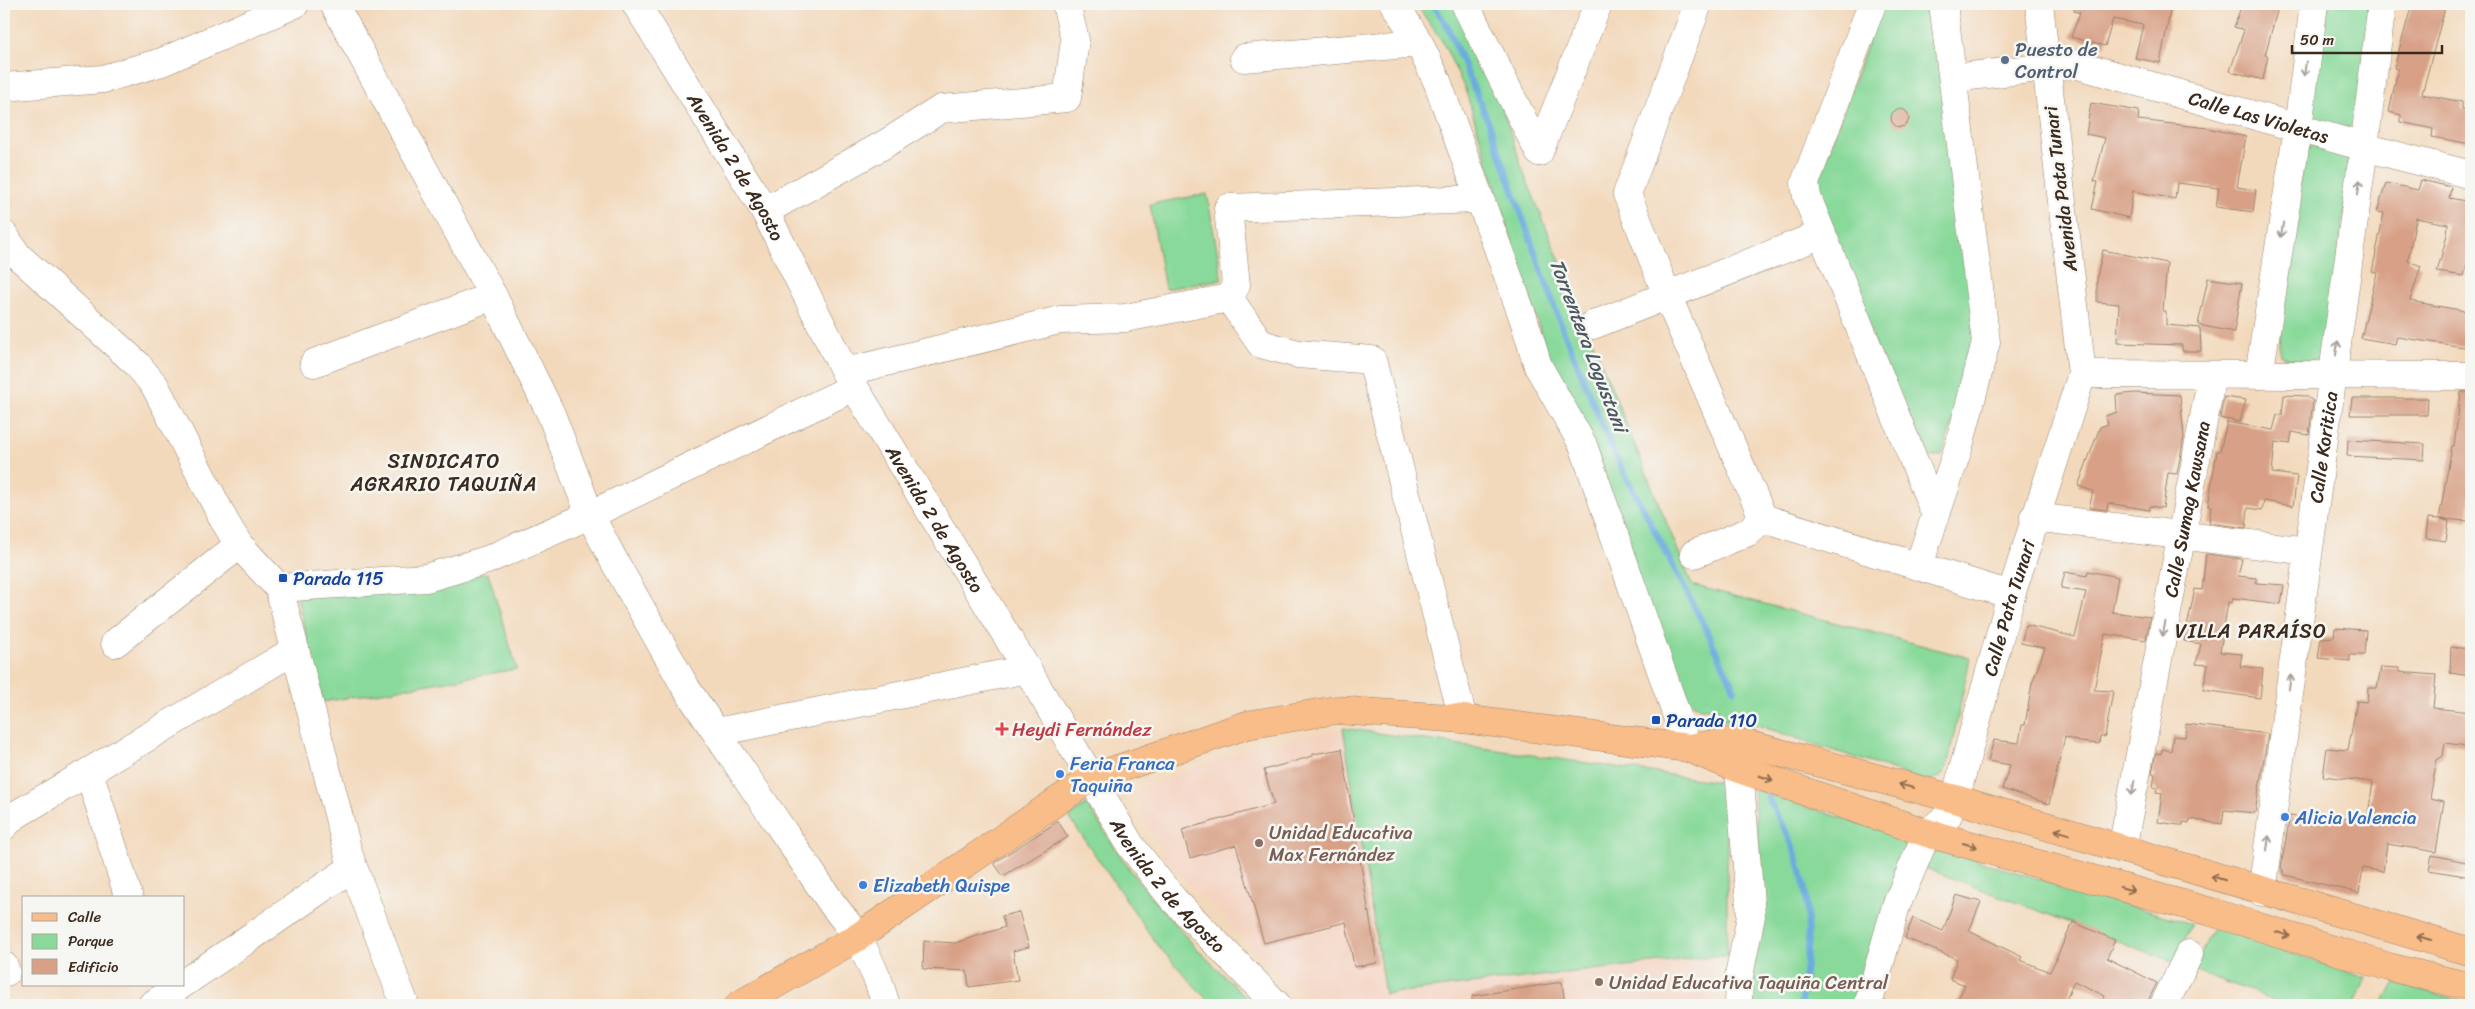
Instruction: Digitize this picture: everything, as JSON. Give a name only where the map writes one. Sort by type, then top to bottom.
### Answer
[{"type":"main road","points":[[739,1005],[858,937],[1091,778],[1247,725],[1336,710],[1462,719],[1688,748],[1739,769],[1927,833],[2211,912],[2389,967],[2471,987]]},
{"type":"main road","points":[[1688,748],[1734,741],[1955,799],[2262,892],[2471,952]]},
{"type":"street","points":[[9,93],[103,79],[153,65],[295,4]]},
{"type":"street","points":[[334,4],[493,296],[551,414],[590,515],[686,688],[833,905],[858,937],[878,980],[886,1005]]},
{"type":"street","name":"Avenida 2 de Agosto","points":[[636,4],[765,211],[850,379],[1027,669],[1131,846],[1173,899],[1277,1005]]},
{"type":"street","points":[[765,211],[885,144],[941,109],[1067,98],[1075,40],[1066,4]]},
{"type":"street","points":[[1395,4],[1419,43],[1437,81],[1478,199],[1524,320],[1538,366],[1584,445],[1688,748]]},
{"type":"street","points":[[1465,4],[1539,152],[1598,4]]},
{"type":"street","points":[[1698,4],[1627,194],[1667,295],[1763,518],[2011,595]]},
{"type":"street","points":[[1872,4],[1805,183],[1807,197],[1935,513]]},
{"type":"street","points":[[1919,565],[1958,446],[1986,342],[1943,4]]},
{"type":"street","name":"Avenida Pata Tunari","points":[[2038,4],[2082,374]]},
{"type":"street","points":[[2259,375],[2298,128],[2314,4]]},
{"type":"street","name":"Calle Koritica","points":[[2262,892],[2382,4]]},
{"type":"street","points":[[1244,58],[1419,43]]},
{"type":"street","name":"Calle Las Violetas","points":[[1953,78],[2074,64],[2364,147],[2471,175]]},
{"type":"street","points":[[1229,298],[1236,285],[1228,208],[1478,199]]},
{"type":"street","points":[[1593,325],[1822,234]]},
{"type":"street","points":[[4,235],[17,254],[136,363],[155,386],[225,522],[239,545],[279,588],[353,867],[405,1005]]},
{"type":"street","points":[[314,363],[493,296]]},
{"type":"street","points":[[279,588],[426,578],[487,560],[590,515],[850,379],[1060,320],[1125,318],[1229,298]]},
{"type":"street","points":[[1229,298],[1261,344],[1298,354],[1372,360],[1462,719]]},
{"type":"street","points":[[2082,374],[2471,376]]},
{"type":"street","name":"Calle Pata Tunari","points":[[1927,833],[1946,817],[1955,799],[2034,517],[2082,374]]},
{"type":"street","name":"Calle Sumag Kawsana","points":[[2122,850],[2212,375]]},
{"type":"street","points":[[2034,517],[2308,550]]},
{"type":"street","points":[[1694,554],[1748,532],[1763,518]]},
{"type":"street","points":[[115,643],[239,545]]},
{"type":"street","points":[[4,826],[14,816],[295,650]]},
{"type":"street","points":[[717,732],[1027,669]]},
{"type":"street","points":[[1734,741],[1739,769],[1751,916],[1739,976],[1738,1005]]},
{"type":"street","points":[[89,772],[128,896]]},
{"type":"street","points":[[1876,1003],[1896,906],[1927,833]]},
{"type":"street","points":[[185,982],[353,867]]},
{"type":"street","points":[[2164,1005],[2189,954]]},
{"type":"shaded area","name":"Unidad Educativa Max Fernández","points":[[1343,728],[1385,994],[1713,956],[1712,1005],[1314,1005],[1171,866],[1143,819],[1134,791],[1262,744]]},
{"type":"green space","points":[[1416,4],[1453,4],[1495,86],[1523,171],[1692,585],[1970,658],[1947,767],[1940,777],[1926,781],[1748,722],[1724,720],[1718,708],[1699,708],[1679,690],[1547,353],[1465,89],[1442,41]]},
{"type":"green space","points":[[1882,4],[1935,4],[1978,349],[1942,455],[1930,457],[1921,454],[1813,194]]},
{"type":"green space","points":[[2324,4],[2372,4],[2353,130],[2314,120],[2311,110]]},
{"type":"green space","points":[[2314,144],[2345,152],[2351,163],[2325,356],[2316,360],[2303,361],[2281,355],[2279,345],[2303,156]]},
{"type":"green space","points":[[1207,194],[1222,279],[1165,289],[1150,204]]},
{"type":"green space","points":[[488,573],[517,669],[323,702],[297,598]]},
{"type":"green space","points":[[1343,728],[1727,783],[1727,956],[1713,956],[1385,994]]},
{"type":"green space","points":[[1753,789],[1910,840],[1856,1005],[1751,1005],[1753,967],[1765,911]]},
{"type":"green space","points":[[1087,804],[1134,875],[1162,909],[1191,942],[1254,1005],[1212,1005],[1158,946],[1069,817]]},
{"type":"green space","points":[[1931,847],[2192,924],[2174,962],[1925,868]]},
{"type":"green space","points":[[2213,927],[2366,978],[2354,1005],[2287,1005],[2194,970]]},
{"type":"green space","points":[[2394,983],[2471,1003],[2471,1005],[2382,1005]]},
{"type":"building","points":[[2075,4],[2154,4],[2171,7],[2160,63],[2135,58],[2143,25],[2113,19],[2105,46],[2071,37],[2080,13],[2074,11]]},
{"type":"building","points":[[2242,4],[2279,4],[2265,55],[2268,56],[2263,80],[2230,71],[2244,30],[2234,27]]},
{"type":"building","points":[[2412,4],[2446,4],[2422,94],[2462,102],[2462,109],[2471,111],[2471,144],[2432,137],[2433,129],[2401,122],[2401,115],[2389,112],[2398,69],[2394,68]]},
{"type":"building","points":[[2091,103],[2139,111],[2138,120],[2208,128],[2246,137],[2237,187],[2256,190],[2253,212],[2216,207],[2219,188],[2177,183],[2175,199],[2133,191],[2129,218],[2092,209],[2098,182],[2094,181],[2105,138],[2086,134]]},
{"type":"building","points":[[1896,109],[1904,109],[1909,114],[1907,125],[1896,127],[1891,122],[1891,114]]},
{"type":"building","points":[[2421,180],[2451,187],[2449,198],[2471,202],[2471,247],[2464,276],[2437,272],[2448,224],[2416,218],[2408,261],[2421,266],[2410,301],[2471,312],[2471,348],[2397,337],[2395,344],[2361,338],[2377,273],[2372,272],[2384,213],[2377,212],[2386,183],[2418,190]]},
{"type":"building","points":[[2103,250],[2167,263],[2163,311],[2166,311],[2166,325],[2200,328],[2201,351],[2182,351],[2182,345],[2117,343],[2119,304],[2097,302],[2097,276]]},
{"type":"building","points":[[2208,278],[2242,283],[2234,332],[2198,325]]},
{"type":"building","points":[[2461,392],[2471,392],[2471,487],[2468,521],[2440,519],[2449,521],[2446,541],[2426,538],[2428,518],[2439,519],[2452,446],[2454,446]]},
{"type":"building","points":[[2134,393],[2180,395],[2184,437],[2177,474],[2168,473],[2163,508],[2149,506],[2149,510],[2108,503],[2107,510],[2089,508],[2093,491],[2078,486],[2100,427],[2108,424],[2105,416],[2117,412],[2116,395]]},
{"type":"building","points":[[2284,395],[2306,396],[2313,401],[2309,435],[2292,432],[2290,444],[2275,442],[2272,473],[2297,476],[2293,506],[2264,501],[2262,510],[2248,508],[2246,528],[2209,523],[2211,506],[2208,506],[2217,451],[2220,451],[2227,422],[2273,430],[2277,415],[2282,415]]},
{"type":"building","points":[[2224,397],[2246,400],[2240,422],[2220,418]]},
{"type":"building","points":[[2352,398],[2428,398],[2427,415],[2350,415]]},
{"type":"building","points":[[2348,440],[2425,444],[2424,460],[2347,456]]},
{"type":"building","points":[[2206,554],[2242,559],[2238,576],[2256,578],[2256,583],[2284,585],[2281,604],[2233,598],[2232,603],[2228,602],[2220,652],[2242,654],[2240,666],[2263,669],[2260,698],[2203,690],[2208,665],[2196,664],[2201,644],[2184,641],[2195,589],[2202,590]]},
{"type":"building","points":[[2088,571],[2118,577],[2112,612],[2150,617],[2146,640],[2105,634],[2094,690],[2113,691],[2105,737],[2100,736],[2099,744],[2080,742],[2065,737],[2049,804],[2002,789],[2010,765],[1988,761],[1994,740],[2019,743],[2022,725],[2025,725],[2032,683],[2045,648],[2021,643],[2026,625],[2075,637],[2086,592],[2061,588],[2065,572],[2087,576]]},
{"type":"building","points":[[2335,628],[2366,630],[2364,655],[2350,655],[2350,661],[2318,658],[2321,638],[2334,637]]},
{"type":"building","points":[[2451,647],[2471,649],[2471,676],[2450,673]]},
{"type":"building","points":[[2381,667],[2399,668],[2399,672],[2436,675],[2433,708],[2471,712],[2471,734],[2468,734],[2467,746],[2445,743],[2443,756],[2437,760],[2430,798],[2444,801],[2436,852],[2387,844],[2383,872],[2363,868],[2359,893],[2285,875],[2281,867],[2290,816],[2337,822],[2337,817],[2367,822],[2373,782],[2323,776],[2327,748],[2348,750],[2357,701],[2367,702],[2368,688],[2377,688]]},
{"type":"building","points":[[2186,724],[2268,734],[2255,813],[2224,810],[2222,824],[2190,819],[2189,823],[2183,822],[2183,825],[2158,822],[2162,793],[2156,792],[2157,788],[2153,787],[2155,774],[2152,773],[2156,753],[2161,754],[2162,749],[2171,751],[2173,736],[2185,737]]},
{"type":"building","points":[[1342,749],[1377,963],[1354,967],[1346,922],[1264,943],[1236,845],[1190,858],[1182,830],[1274,804],[1264,770],[1313,756],[1313,754]]},
{"type":"building","points":[[1058,821],[1068,837],[1003,876],[994,863]]},
{"type":"building","points":[[2432,855],[2471,863],[2471,877],[2429,870]]},
{"type":"building","points":[[1956,895],[1981,902],[1969,931],[2022,957],[2020,960],[2050,972],[2073,922],[2115,940],[2107,958],[2157,983],[2146,1005],[2101,1005],[2105,996],[2074,981],[2064,1005],[1955,1005],[1965,985],[1950,979],[1957,959],[1905,938],[1913,918],[1943,931]]},
{"type":"building","points":[[1019,912],[1029,947],[1013,951],[1018,980],[969,987],[967,971],[923,969],[924,941],[955,943],[1005,927],[1002,916]]},
{"type":"building","points":[[1562,982],[1565,1005],[1472,1005],[1472,996]]},
{"type":"waterway","name":"Torrentera Logustani","points":[[1433,4],[1447,26],[1489,123],[1561,325],[1614,453],[1707,631],[1735,690]]},
{"type":"waterway","name":"Torrentera Logustani","points":[[1768,798],[1784,827],[1797,857],[1805,893],[1808,931],[1806,968],[1800,1005]]},
{"type":"place","name":"Puesto de Control","points":[[2005,60]]},
{"type":"place","name":"Parada 115","points":[[283,578]]},
{"type":"place","name":"Parada 110","points":[[1656,720]]},
{"type":"place","name":"Heydi Fernández","points":[[1002,729]]},
{"type":"place","name":"Feria Franca Taquiña","points":[[1060,774]]},
{"type":"place","name":"Alicia Valencia","points":[[2285,817]]},
{"type":"place","name":"Unidad Educativa Max Fernández","points":[[1259,843]]},
{"type":"place","name":"Elizabeth Quispe","points":[[863,885]]},
{"type":"place","name":"Unidad Educativa Taquiña Central","points":[[1599,982]]},
{"type":"district","name":"SINDICATO AGRARIO TAQUIÑA","points":[[444,472]]},
{"type":"district","name":"VILLA PARAÍSO","points":[[2251,631]]}]
